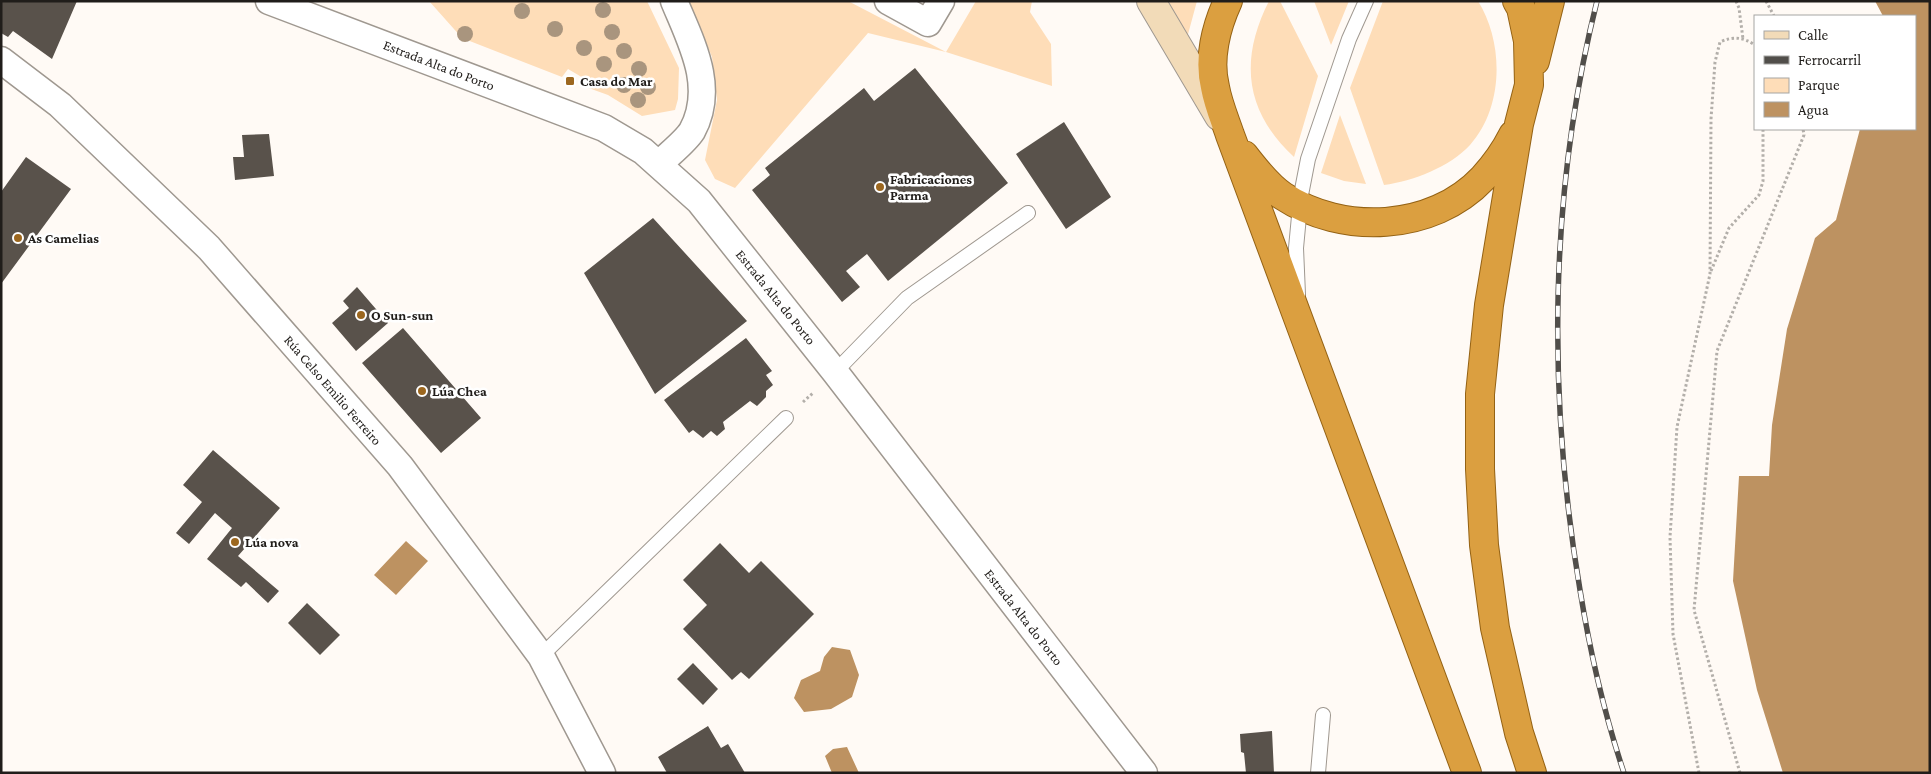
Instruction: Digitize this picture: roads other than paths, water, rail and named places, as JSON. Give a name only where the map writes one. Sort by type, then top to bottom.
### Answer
[{"type":"highway","points":[[1228,1],[1222,14],[1212,52],[1214,86],[1230,135],[1305,339],[1467,773]]},
{"type":"highway","points":[[1517,1],[1521,8],[1528,41],[1529,85]]},
{"type":"highway","points":[[1532,773],[1520,733],[1495,628],[1484,545],[1480,469],[1480,394],[1489,305],[1519,124],[1550,1]]},
{"type":"highway","points":[[1230,135],[1253,167],[1282,196],[1316,214],[1353,222],[1390,222],[1424,215],[1455,200],[1482,180],[1503,154],[1519,124]]},
{"type":"main road","points":[[1151,1],[1230,135]]},
{"type":"street","name":"Estrada Alta do Porto","points":[[269,1],[604,128],[643,151],[659,164],[699,201],[835,372],[1144,773]]},
{"type":"street","points":[[659,164],[691,131],[700,105],[702,78],[696,52],[674,1]]},
{"type":"street","points":[[888,1],[928,23],[941,1]]},
{"type":"street","name":"Rúa Celso Emilio Ferreiro","points":[[1,60],[60,106],[209,248],[400,466],[541,656],[602,773]]},
{"type":"lane","points":[[1305,339],[1298,297],[1296,248],[1300,205],[1308,159],[1350,39],[1366,1]]},
{"type":"lane","points":[[835,372],[907,298],[1028,213]]},
{"type":"lane","points":[[541,656],[786,418]]},
{"type":"lane","points":[[1318,773],[1323,715]]},
{"type":"water","points":[[1875,1],[1930,1],[1930,773],[1783,773],[1757,690],[1733,581],[1739,476],[1769,476],[1772,425],[1787,329],[1815,238],[1836,220],[1860,130],[1916,130],[1916,15],[1882,15]]},
{"type":"water","points":[[406,541],[428,561],[396,595],[374,575]]},
{"type":"water","points":[[832,647],[850,650],[859,675],[852,697],[831,709],[804,712],[794,698],[801,680],[820,671],[824,657]]},
{"type":"water","points":[[847,747],[859,773],[832,773],[825,756],[833,749]]},
{"type":"railway","points":[[1597,1],[1581,73],[1569,147],[1562,220],[1558,294],[1558,369],[1569,517],[1580,590],[1598,682],[1624,773]]},
{"type":"place","name":"Casa do Mar","points":[[570,81]]},
{"type":"place","name":"Fabricaciones Parma","points":[[880,187]]},
{"type":"place","name":"As Camelias","points":[[18,238]]},
{"type":"place","name":"O Sun-sun","points":[[361,315]]},
{"type":"place","name":"Lúa Chea","points":[[422,391]]},
{"type":"place","name":"Lúa nova","points":[[235,542]]}]
